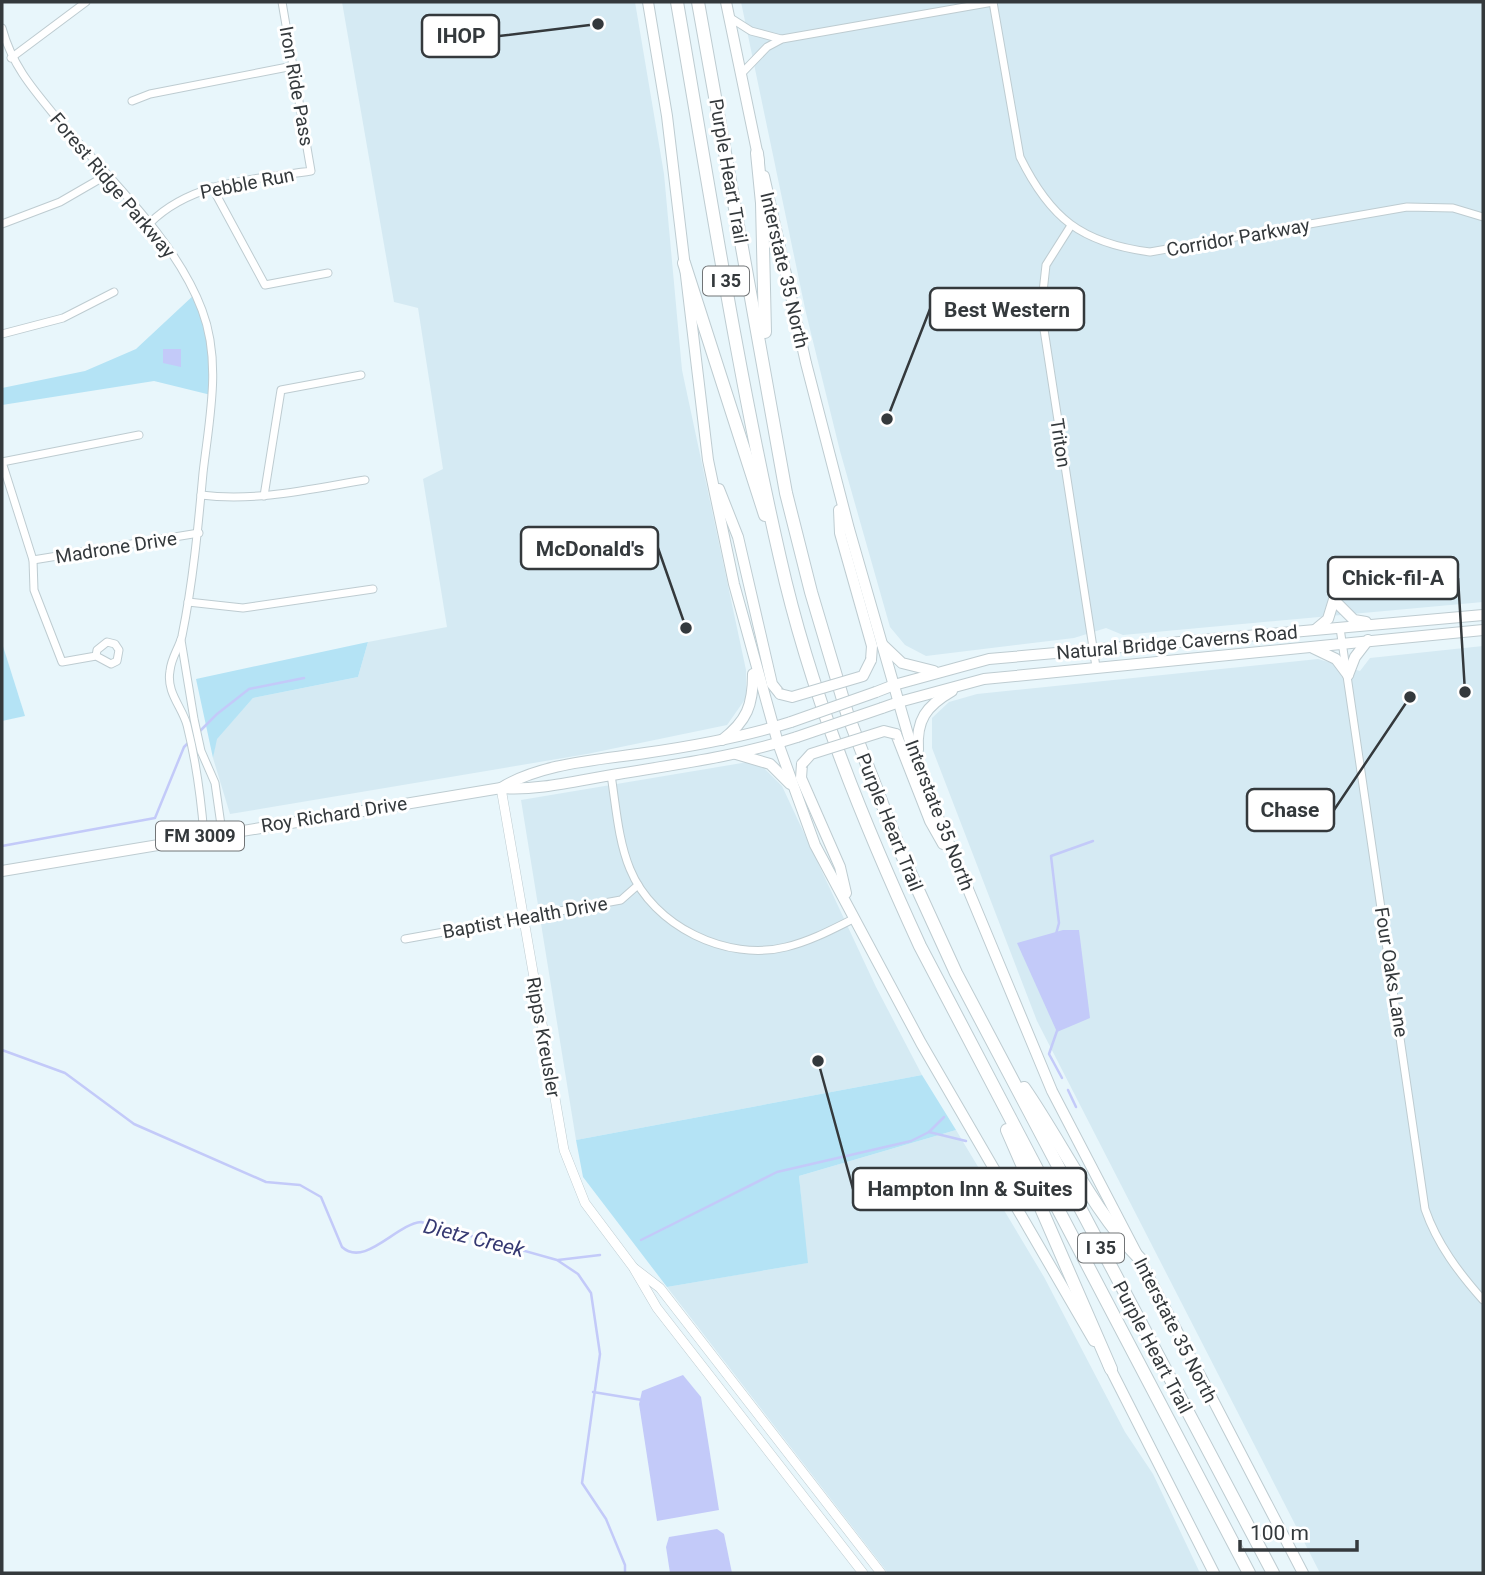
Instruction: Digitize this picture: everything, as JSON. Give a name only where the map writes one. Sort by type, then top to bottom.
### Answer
[{"type":"highway","name":"Purple Heart Trail","points":[[677,2],[724,270],[780,559],[819,693],[877,853],[919,946],[983,1071],[1249,1573]]},
{"type":"highway","name":"Purple Heart Trail","points":[[698,2],[796,534],[847,713],[902,855],[994,1047],[1273,1573]]},
{"type":"highway","points":[[757,153],[769,388]]},
{"type":"highway","points":[[684,262],[780,559]]},
{"type":"highway","points":[[994,1047],[1045,1119],[1095,1203],[1121,1240],[1142,1261]]},
{"type":"highway","points":[[983,1071],[1111,1369]]},
{"type":"main road","points":[[648,2],[667,116],[708,460],[753,661],[793,788],[815,845],[933,1065],[1111,1369],[1214,1573]]},
{"type":"main road","name":"Interstate 35 North","points":[[726,2],[757,153],[837,484],[881,643],[919,764],[1046,1078],[1108,1201],[1142,1261],[1212,1403],[1303,1573]]},
{"type":"main road","points":[[708,460],[738,537],[772,684],[780,694],[792,696],[863,676],[871,660],[872,646],[841,533],[837,484]]},
{"type":"main road","points":[[1314,630],[1328,619],[1337,598],[1354,620],[1376,624]]},
{"type":"main road","name":"Natural Bridge Caverns Road","points":[[773,727],[894,685],[989,659],[1483,615]]},
{"type":"main road","name":"Natural Bridge Caverns Road","points":[[899,702],[963,684],[1096,667],[1483,630]]},
{"type":"main road","points":[[1307,646],[1326,653],[1348,675],[1355,657],[1368,640]]},
{"type":"main road","points":[[881,643],[902,663],[937,672]]},
{"type":"main road","points":[[722,740],[738,728],[751,708],[753,661]]},
{"type":"main road","points":[[919,764],[917,733],[923,713],[931,704],[963,684]]},
{"type":"main road","name":"FM 3009","points":[[778,743],[899,702]]},
{"type":"main road","name":"Roy Richard Drive","points":[[501,788],[519,777],[531,774],[722,740],[773,727]]},
{"type":"main road","points":[[852,912],[840,867],[801,778],[802,764],[811,754],[884,731],[896,734],[930,821],[969,888]]},
{"type":"main road","name":"Roy Richard Drive","points":[[2,871],[222,832],[501,788],[522,790],[733,754],[778,743]]},
{"type":"main road","points":[[733,754],[754,757],[770,764],[793,788]]},
{"type":"street","points":[[11,58],[86,2]]},
{"type":"street","name":"Iron Ride Pass","points":[[282,2],[312,171]]},
{"type":"street","points":[[740,74],[767,47],[782,39],[993,2]]},
{"type":"street","name":"Corridor Parkway","points":[[993,2],[1020,157],[1043,195],[1070,227],[1111,244],[1150,252],[1407,207],[1453,208],[1483,217]]},
{"type":"street","points":[[729,17],[751,30],[782,39]]},
{"type":"street","name":"Forest Ridge Parkway","points":[[2,28],[11,58],[20,74],[105,176],[150,223],[188,276],[210,338],[213,380],[201,495],[200,533],[181,640],[170,671],[170,684],[180,714],[190,720],[215,783],[222,832]]},
{"type":"street","points":[[132,101],[150,94],[293,66]]},
{"type":"street","name":"Pebble Run","points":[[150,223],[175,203],[212,187],[312,171]]},
{"type":"street","points":[[2,224],[60,202],[105,176]]},
{"type":"street","points":[[212,187],[265,285],[328,273]]},
{"type":"street","name":"Triton","points":[[1070,227],[1046,265],[1041,310],[1096,667]]},
{"type":"street","points":[[2,334],[63,318],[114,292]]},
{"type":"street","points":[[264,496],[281,390],[361,375]]},
{"type":"street","points":[[96,656],[62,662],[34,590],[33,561],[2,462],[139,435]]},
{"type":"street","points":[[201,495],[228,499],[264,496],[365,480]]},
{"type":"street","name":"Madrone Drive","points":[[33,561],[200,533]]},
{"type":"street","points":[[188,602],[243,608],[373,589]]},
{"type":"street","name":"Four Oaks Lane","points":[[1340,628],[1425,1209],[1431,1226],[1459,1273],[1483,1300]]},
{"type":"street","name":"Forest Ridge Parkway","points":[[181,640],[204,835]]},
{"type":"street","points":[[611,775],[621,839],[638,885],[657,909],[680,927],[697,936],[741,948],[787,947],[816,937],[852,912]]},
{"type":"street","name":"Ripps Kreusler","points":[[501,788],[569,1167],[584,1203],[633,1267],[679,1338],[863,1573]]},
{"type":"street","name":"Baptist Health Drive","points":[[405,939],[621,900],[638,885]]},
{"type":"street","name":"Ripps Kreusler","points":[[633,1267],[660,1288],[881,1573]]},
{"type":"shaded area","points":[[342,2],[635,2],[664,174],[682,370],[746,670],[746,698],[727,725],[587,754],[230,814],[213,758],[216,739],[253,698],[358,677],[368,642],[447,627],[423,479],[443,469],[418,308],[394,302]]},
{"type":"shaded area","points":[[741,2],[1483,2],[1483,602],[1123,635],[1106,628],[1074,638],[926,656],[905,645],[890,627],[840,451],[806,313]]},
{"type":"shaded area","points":[[195,294],[210,338],[211,395],[154,381],[2,405],[2,388],[85,371],[136,349]]},
{"type":"shaded area","points":[[163,349],[181,349],[181,367],[163,363]]},
{"type":"shaded area","points":[[368,642],[358,677],[253,698],[217,739],[213,758],[196,679]]},
{"type":"shaded area","points":[[2,643],[25,716],[2,721]]},
{"type":"shaded area","points":[[1483,646],[1483,1573],[1320,1573],[1037,1021],[932,748],[932,718],[949,702],[977,694],[1318,659],[1360,671],[1370,658]]},
{"type":"shaded area","points":[[748,762],[765,769],[782,786],[876,987],[922,1075],[576,1140],[521,800]]},
{"type":"shaded area","points":[[1063,930],[1079,930],[1090,1018],[1057,1032],[1017,943]]},
{"type":"shaded area","points":[[922,1075],[956,1130],[799,1176],[808,1263],[667,1287],[583,1177],[576,1140]]},
{"type":"shaded area","points":[[956,1130],[1044,1277],[1125,1432],[1153,1474],[1200,1573],[888,1573],[667,1287],[807,1263],[799,1176]]},
{"type":"shaded area","points":[[683,1375],[701,1397],[719,1510],[657,1521],[639,1404],[642,1391]]},
{"type":"shaded area","points":[[717,1529],[724,1534],[732,1573],[670,1573],[666,1547],[669,1537]]},
{"type":"waterway","points":[[2,846],[155,818],[184,747],[217,714],[249,689],[304,678]]},
{"type":"waterway","points":[[1056,934],[1059,923],[1051,856],[1093,841]]},
{"type":"waterway","points":[[1058,1028],[1049,1054],[1062,1078]]},
{"type":"waterway","name":"Dietz Creek","points":[[2,1050],[65,1073],[134,1124],[266,1182],[300,1185],[321,1197],[342,1247],[351,1252],[371,1249],[401,1230],[421,1222],[557,1260],[578,1274],[591,1293],[600,1354],[582,1483],[606,1519],[625,1565],[625,1573]]},
{"type":"waterway","points":[[1068,1090],[1076,1107]]},
{"type":"waterway","points":[[641,1240],[777,1172],[911,1141],[929,1132],[944,1117]]},
{"type":"waterway","points":[[929,1132],[966,1141]]},
{"type":"waterway","points":[[558,1260],[600,1255]]},
{"type":"waterway","points":[[593,1392],[642,1400]]},
{"type":"place","name":"IHOP","points":[[598,24]]},
{"type":"place","name":"Best Western","points":[[887,419]]},
{"type":"place","name":"McDonald's","points":[[686,628]]},
{"type":"place","name":"Chick-fil-A","points":[[1465,692]]},
{"type":"place","name":"Chase","points":[[1410,697]]},
{"type":"place","name":"Hampton Inn & Suites","points":[[818,1061]]}]
